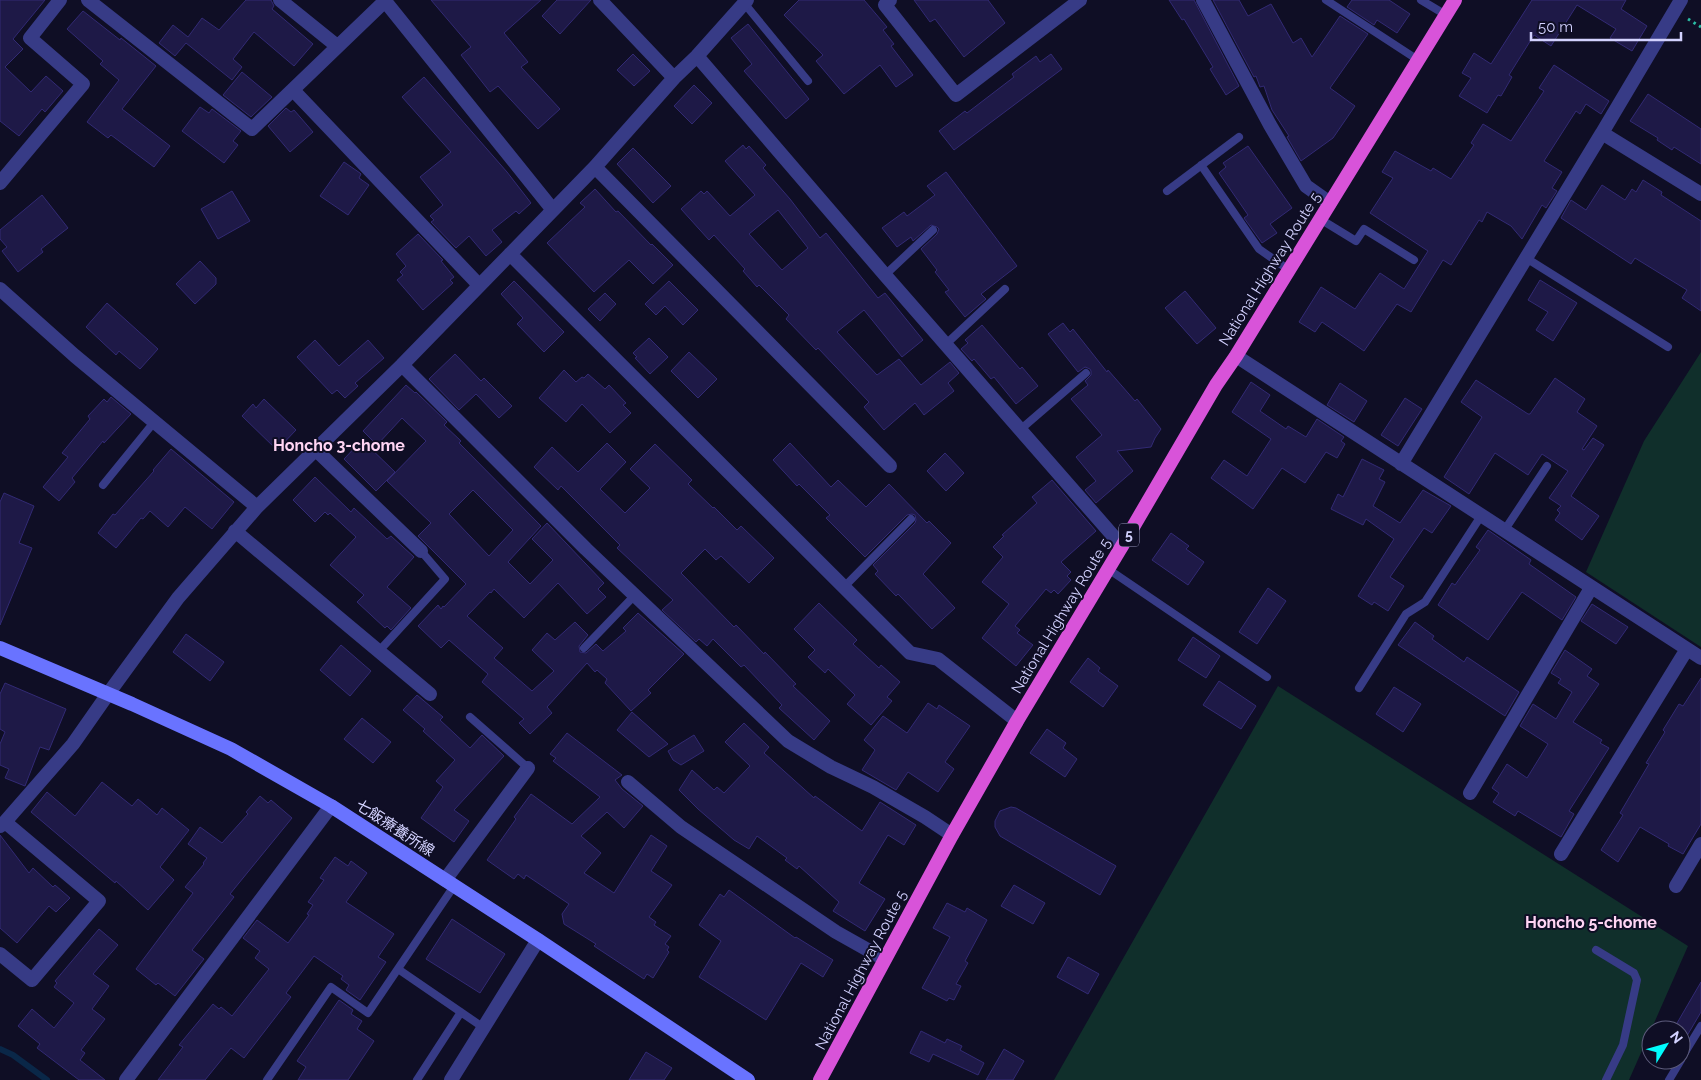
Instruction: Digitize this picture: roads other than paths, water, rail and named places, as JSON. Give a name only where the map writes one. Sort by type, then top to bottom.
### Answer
[{"type":"highway","name":"National Highway Route 5","points":[[820,1080],[884,959],[1017,720],[1216,385],[1236,356],[1455,0]]},
{"type":"main road","name":"七飯療養所線","points":[[0,648],[108,694],[231,750],[331,806],[538,940],[748,1080]]},
{"type":"street","points":[[0,183],[83,84],[30,38],[60,0]]},
{"type":"street","points":[[88,0],[252,129],[384,1],[553,210]]},
{"type":"street","points":[[280,0],[337,46]]},
{"type":"street","points":[[600,0],[674,78]]},
{"type":"street","points":[[890,0],[885,5],[956,95],[1080,0]]},
{"type":"street","points":[[1203,0],[1266,117],[1306,186],[1330,203]]},
{"type":"street","points":[[1401,464],[1681,0]]},
{"type":"street","points":[[0,954],[32,980],[99,901],[2,824],[73,744],[178,598],[256,506],[402,365],[595,167],[674,78],[697,56],[746,2]]},
{"type":"street","points":[[697,56],[1122,546]]},
{"type":"street","points":[[293,90],[479,285]]},
{"type":"street","points":[[1602,133],[1701,194]]},
{"type":"street","points":[[595,167],[890,466]]},
{"type":"street","points":[[510,254],[910,653],[938,659],[1017,720]]},
{"type":"street","points":[[0,289],[75,356],[256,506]]},
{"type":"street","points":[[1236,356],[1701,658]]},
{"type":"street","points":[[402,365],[586,549],[788,741],[831,767],[873,786],[952,835]]},
{"type":"street","points":[[314,450],[421,551]]},
{"type":"street","points":[[235,531],[430,694]]},
{"type":"street","points":[[1470,793],[1591,588]]},
{"type":"street","points":[[1561,854],[1686,649]]},
{"type":"street","points":[[449,883],[528,768]]},
{"type":"street","points":[[628,782],[689,833],[836,932],[884,959]]},
{"type":"street","points":[[126,1080],[331,806]]},
{"type":"street","points":[[1676,886],[1701,844]]},
{"type":"street","points":[[451,1080],[538,940]]},
{"type":"lane","points":[[1326,0],[1418,60]]},
{"type":"lane","points":[[1420,0],[1446,15]]},
{"type":"lane","points":[[746,2],[808,81]]},
{"type":"lane","points":[[1167,191],[1239,137]]},
{"type":"lane","points":[[1201,165],[1259,249],[1289,270]]},
{"type":"lane","points":[[1320,219],[1356,240],[1364,229],[1414,260]]},
{"type":"lane","points":[[885,275],[933,230]]},
{"type":"lane","points":[[1526,258],[1668,347]]},
{"type":"lane","points":[[946,345],[1005,289]]},
{"type":"lane","points":[[1021,429],[1086,373]]},
{"type":"lane","points":[[103,485],[155,421]]},
{"type":"lane","points":[[1504,531],[1547,466]]},
{"type":"lane","points":[[1359,688],[1406,614],[1426,602],[1481,516]]},
{"type":"lane","points":[[844,587],[911,519]]},
{"type":"lane","points":[[379,651],[445,579],[421,551]]},
{"type":"lane","points":[[1108,569],[1266,677]]},
{"type":"lane","points":[[584,648],[635,595]]},
{"type":"lane","points":[[470,717],[528,768]]},
{"type":"lane","points":[[267,1080],[330,987],[368,1013],[398,969],[449,883]]},
{"type":"lane","points":[[1596,950],[1634,973],[1637,980],[1623,1045],[1606,1080]]},
{"type":"lane","points":[[398,969],[484,1028]]},
{"type":"lane","points":[[417,1080],[461,1012]]},
{"type":"lane","points":[[1691,1043],[1701,1026]]},
{"type":"waterway","points":[[0,1049],[13,1055],[47,1080]]},
{"type":"district","name":"Honcho 3-chome","points":[[339,445]]},
{"type":"district","name":"Honcho 5-chome","points":[[1591,922]]}]
